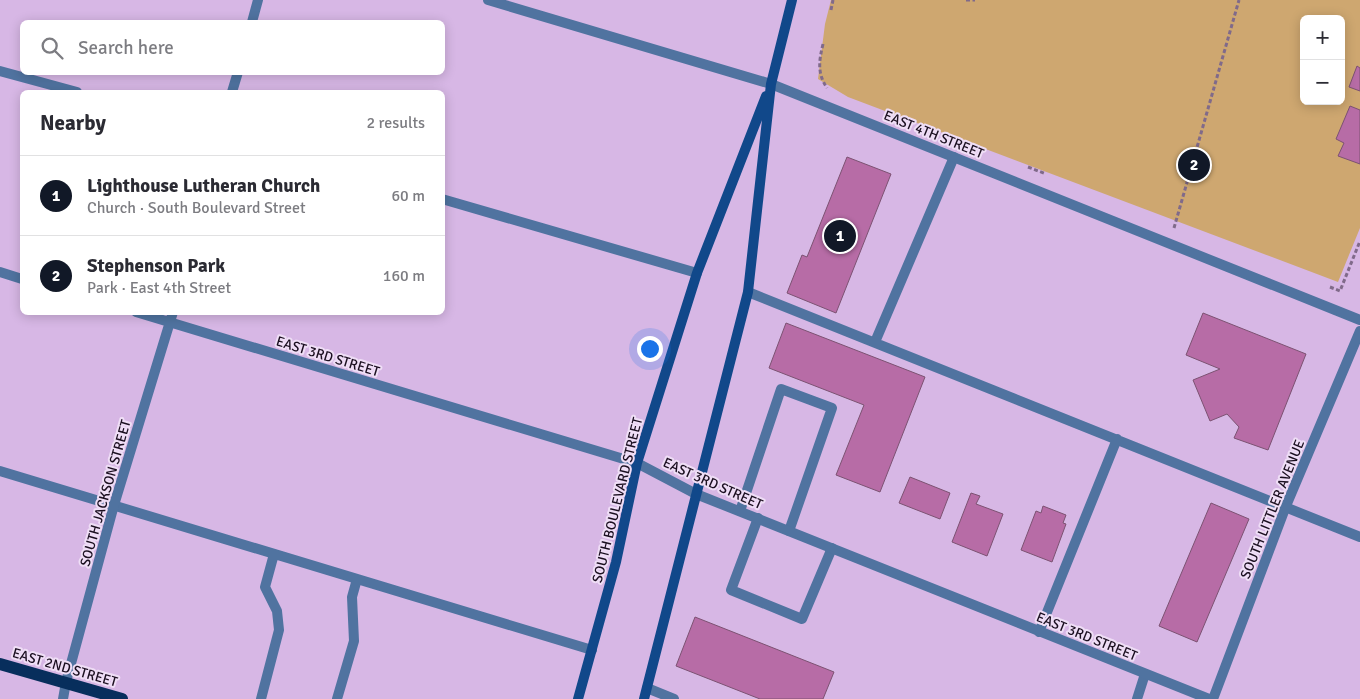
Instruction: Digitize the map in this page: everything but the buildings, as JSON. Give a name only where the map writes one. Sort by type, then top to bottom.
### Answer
[{"type":"main road","name":"SOUTH BOULEVARD STREET","points":[[578,699],[616,562],[638,463],[697,273],[771,84],[792,0]]},
{"type":"main road","name":"SOUTH BOULEVARD STREET","points":[[644,699],[748,292],[771,84]]},
{"type":"main road","name":"EAST 2ND STREET","points":[[0,664],[122,699]]},
{"type":"street","points":[[253,20],[258,0]]},
{"type":"street","name":"EAST 4TH STREET","points":[[488,0],[771,84],[1360,320]]},
{"type":"street","points":[[0,71],[70,90]]},
{"type":"street","points":[[233,90],[237,75]]},
{"type":"street","points":[[875,342],[954,157]]},
{"type":"street","points":[[445,200],[697,273]]},
{"type":"street","points":[[0,272],[20,278]]},
{"type":"street","points":[[748,292],[1117,438],[1360,537]]},
{"type":"street","name":"EAST 3RD STREET","points":[[154,315],[172,318],[638,463],[696,494],[1209,699]]},
{"type":"street","name":"SOUTH JACKSON STREET","points":[[63,699],[114,505],[172,318]]},
{"type":"street","name":"SOUTH LITTLER AVENUE","points":[[1213,699],[1286,506],[1360,331]]},
{"type":"street","points":[[740,511],[781,389],[832,408],[789,531]]},
{"type":"street","points":[[1040,632],[1117,438]]},
{"type":"street","points":[[0,471],[592,650]]},
{"type":"street","points":[[758,518],[731,590],[802,619],[832,548]]},
{"type":"street","points":[[261,699],[279,630],[277,612],[265,587],[274,554]]},
{"type":"street","points":[[337,699],[354,641],[352,597],[357,578]]},
{"type":"street","points":[[1137,699],[1145,674]]},
{"type":"street","points":[[647,688],[674,699]]},
{"type":"path","points":[[831,10],[833,0]]},
{"type":"path","points":[[966,0],[975,0]]},
{"type":"path","points":[[1173,231],[1239,0]]},
{"type":"path","points":[[1340,291],[1360,241]]},
{"type":"shaded area","points":[[831,0],[1360,0],[1360,228],[1338,282],[848,97],[818,79],[825,24]]},
{"type":"place","name":"Stephenson Park","points":[[1194,165]]},
{"type":"place","name":"Lighthouse Lutheran Church","points":[[840,236]]}]
